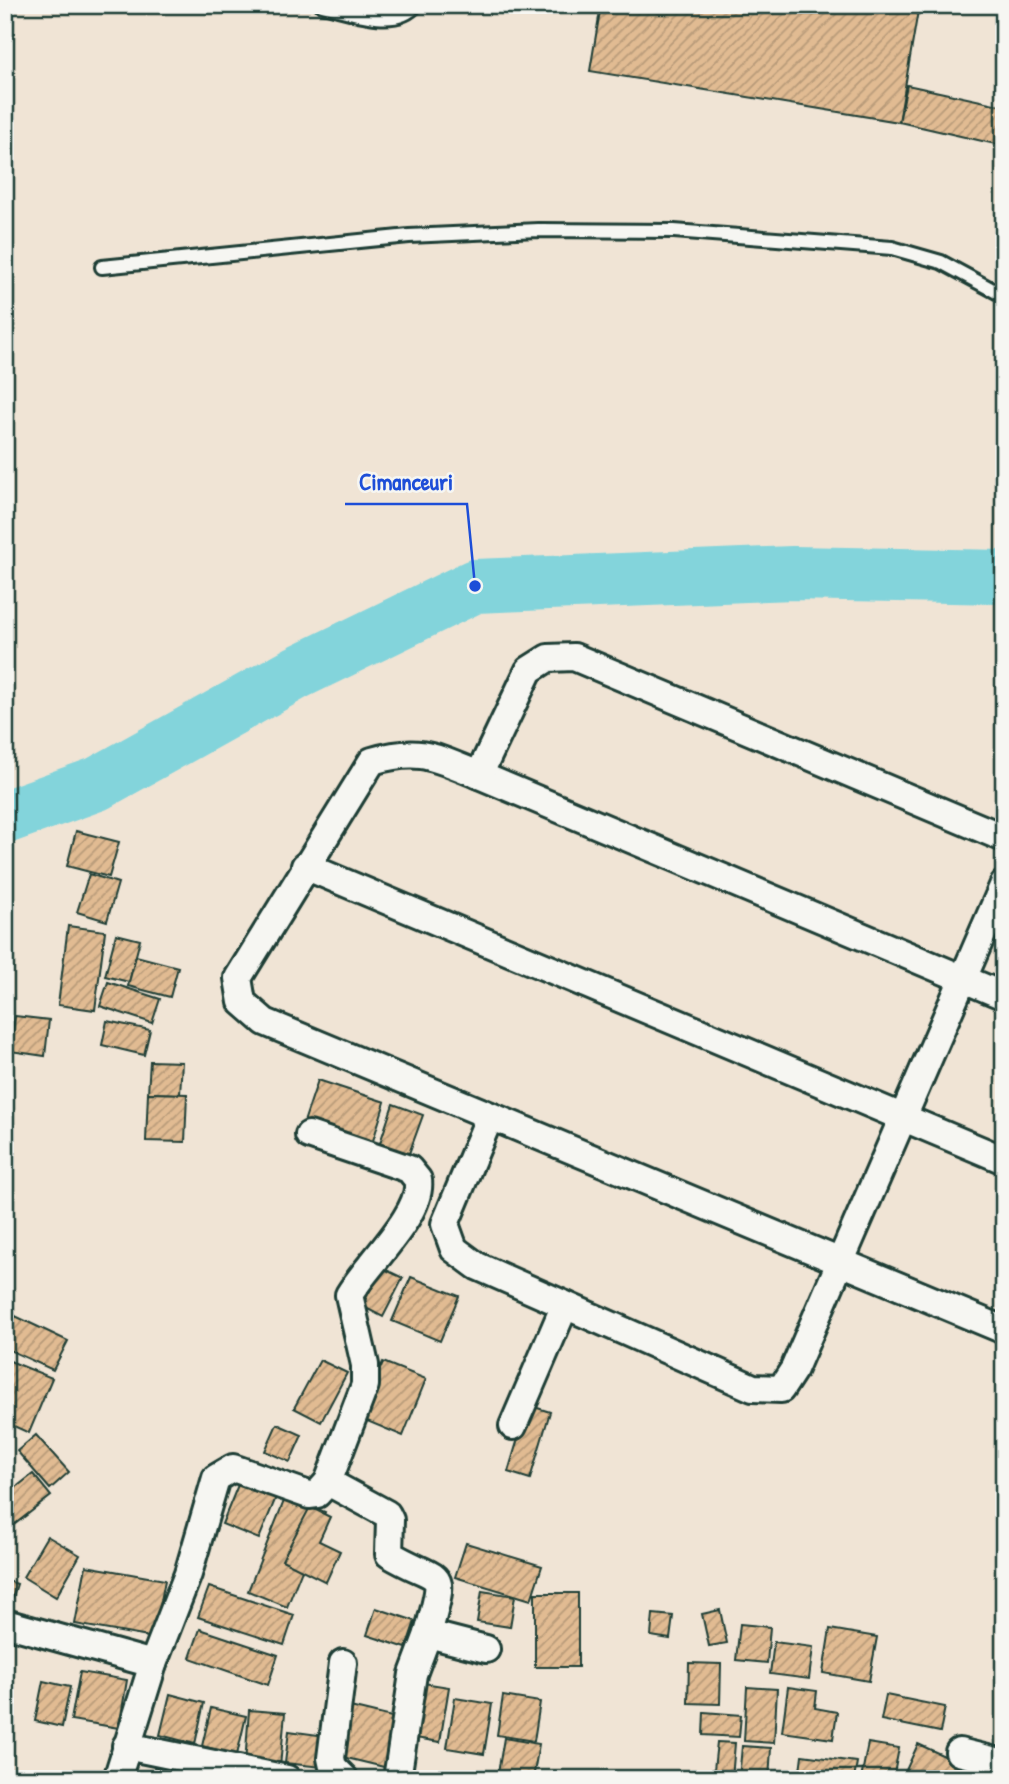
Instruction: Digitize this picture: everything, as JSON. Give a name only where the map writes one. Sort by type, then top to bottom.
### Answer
[{"type":"street","points":[[480,775],[529,670],[548,658],[574,657],[1004,838]]},
{"type":"street","points":[[1004,996],[425,753],[398,753],[372,761],[238,978],[242,1002],[265,1022],[1004,1330]]},
{"type":"street","points":[[305,866],[1004,1160]]},
{"type":"street","points":[[490,1116],[445,1224],[454,1249],[477,1266],[753,1388],[781,1389],[794,1369],[1004,884]]},
{"type":"street","points":[[117,1779],[153,1664],[188,1574],[216,1478],[233,1468],[309,1495],[317,1494],[328,1482],[365,1385],[365,1366],[349,1295],[359,1277],[414,1205],[419,1188],[415,1174],[409,1169],[309,1135]]},
{"type":"street","points":[[513,1426],[565,1305]]},
{"type":"street","points":[[328,1482],[387,1514],[390,1520],[389,1554],[429,1571],[438,1580],[440,1590],[413,1674],[397,1779]]},
{"type":"street","points":[[5,1623],[153,1664]]},
{"type":"street","points":[[428,1634],[486,1649]]},
{"type":"street","points":[[343,1663],[331,1758],[333,1767],[344,1778],[350,1779]]},
{"type":"street","points":[[126,1746],[287,1779]]},
{"type":"street","points":[[959,1752],[1004,1763]]},
{"type":"lane","points":[[322,5],[395,19],[408,15],[416,5]]},
{"type":"lane","points":[[102,267],[409,236],[538,230],[674,231],[892,248],[941,262],[1004,296]]},
{"type":"building","points":[[601,5],[919,5],[899,122],[590,71]]},
{"type":"building","points":[[907,85],[1004,106],[1004,146],[899,122]]},
{"type":"building","points":[[1004,264],[1004,289],[994,285]]},
{"type":"building","points":[[76,831],[119,842],[109,877],[67,866]]},
{"type":"building","points":[[89,874],[118,883],[107,921],[77,912]]},
{"type":"building","points":[[68,926],[105,931],[95,1010],[58,1005]]},
{"type":"building","points":[[116,934],[140,940],[129,982],[105,976]]},
{"type":"building","points":[[136,956],[178,967],[170,997],[128,986]]},
{"type":"building","points":[[108,982],[160,999],[152,1023],[100,1006]]},
{"type":"building","points":[[15,1016],[49,1020],[45,1056],[10,1051]]},
{"type":"building","points":[[107,1021],[150,1030],[144,1055],[102,1045]]},
{"type":"building","points":[[150,1061],[182,1062],[180,1094],[148,1093]]},
{"type":"building","points":[[318,1080],[385,1102],[372,1144],[304,1122]]},
{"type":"building","points":[[148,1093],[187,1094],[185,1142],[146,1141]]},
{"type":"building","points":[[393,1104],[423,1115],[407,1159],[378,1149]]},
{"type":"building","points":[[382,1268],[403,1278],[383,1317],[362,1306]]},
{"type":"building","points":[[411,1277],[459,1296],[440,1341],[392,1321]]},
{"type":"building","points":[[11,1314],[68,1341],[53,1370],[5,1348],[5,1326]]},
{"type":"building","points":[[5,1359],[52,1378],[29,1433],[5,1422]]},
{"type":"building","points":[[320,1360],[347,1373],[321,1422],[294,1408]]},
{"type":"building","points":[[383,1362],[426,1379],[403,1436],[360,1418]]},
{"type":"building","points":[[528,1405],[550,1412],[530,1479],[508,1472]]},
{"type":"building","points":[[277,1424],[302,1435],[290,1462],[265,1451]]},
{"type":"building","points":[[36,1435],[69,1472],[50,1489],[17,1451]]},
{"type":"building","points":[[33,1474],[51,1496],[15,1524],[5,1511],[5,1496]]},
{"type":"building","points":[[242,1475],[279,1490],[259,1539],[222,1524]]},
{"type":"building","points":[[286,1496],[325,1512],[287,1607],[248,1591]]},
{"type":"building","points":[[310,1507],[330,1517],[319,1541],[340,1551],[326,1582],[282,1560]]},
{"type":"building","points":[[47,1536],[80,1555],[56,1597],[23,1577]]},
{"type":"building","points":[[466,1543],[542,1566],[531,1600],[455,1577]]},
{"type":"building","points":[[86,1566],[165,1580],[154,1638],[75,1624]]},
{"type":"building","points":[[5,1580],[17,1584],[7,1615],[5,1615]]},
{"type":"building","points":[[209,1587],[294,1615],[284,1645],[198,1617]]},
{"type":"building","points":[[482,1591],[515,1596],[510,1627],[477,1622]]},
{"type":"building","points":[[535,1593],[578,1593],[578,1667],[535,1667]]},
{"type":"building","points":[[376,1608],[415,1621],[406,1648],[367,1635]]},
{"type":"building","points":[[720,1610],[727,1643],[709,1646],[702,1614]]},
{"type":"building","points":[[653,1614],[673,1616],[670,1639],[651,1636]]},
{"type":"building","points":[[740,1624],[770,1627],[767,1663],[736,1660]]},
{"type":"building","points":[[200,1629],[278,1655],[268,1685],[190,1658]]},
{"type":"building","points":[[830,1629],[877,1637],[869,1681],[823,1673]]},
{"type":"building","points":[[774,1642],[813,1647],[809,1679],[770,1674]]},
{"type":"building","points":[[689,1663],[721,1664],[720,1704],[688,1703]]},
{"type":"building","points":[[80,1672],[127,1680],[119,1728],[71,1720]]},
{"type":"building","points":[[43,1681],[70,1687],[62,1727],[35,1721]]},
{"type":"building","points":[[417,1682],[449,1687],[440,1742],[409,1737]]},
{"type":"building","points":[[747,1687],[777,1689],[774,1743],[744,1741]]},
{"type":"building","points":[[788,1687],[817,1691],[815,1708],[837,1712],[833,1739],[782,1732]]},
{"type":"building","points":[[170,1694],[204,1703],[195,1744],[160,1735]]},
{"type":"building","points":[[886,1695],[945,1707],[940,1732],[881,1720]]},
{"type":"building","points":[[503,1696],[540,1702],[534,1741],[497,1735]]},
{"type":"building","points":[[455,1698],[492,1704],[484,1754],[447,1748]]},
{"type":"building","points":[[346,1706],[400,1719],[388,1768],[334,1755]]},
{"type":"building","points":[[211,1708],[246,1716],[237,1755],[202,1746]]},
{"type":"building","points":[[249,1710],[285,1713],[280,1767],[245,1764]]},
{"type":"building","points":[[704,1712],[741,1715],[739,1737],[703,1735]]},
{"type":"building","points":[[289,1731],[326,1736],[322,1767],[285,1763]]},
{"type":"building","points":[[504,1738],[539,1744],[533,1779],[497,1779]]},
{"type":"building","points":[[717,1742],[735,1743],[732,1779],[713,1779]]},
{"type":"building","points":[[868,1743],[899,1748],[893,1779],[861,1779]]},
{"type":"building","points":[[918,1744],[984,1774],[981,1779],[902,1779]]},
{"type":"building","points":[[742,1746],[771,1748],[769,1779],[739,1779]]},
{"type":"building","points":[[802,1755],[857,1762],[854,1779],[799,1779]]},
{"type":"waterway","points":[[5,817],[97,784],[298,672],[475,586],[793,573],[1004,577]]},
{"type":"place","name":"Cimanceuri","points":[[475,586]]}]
